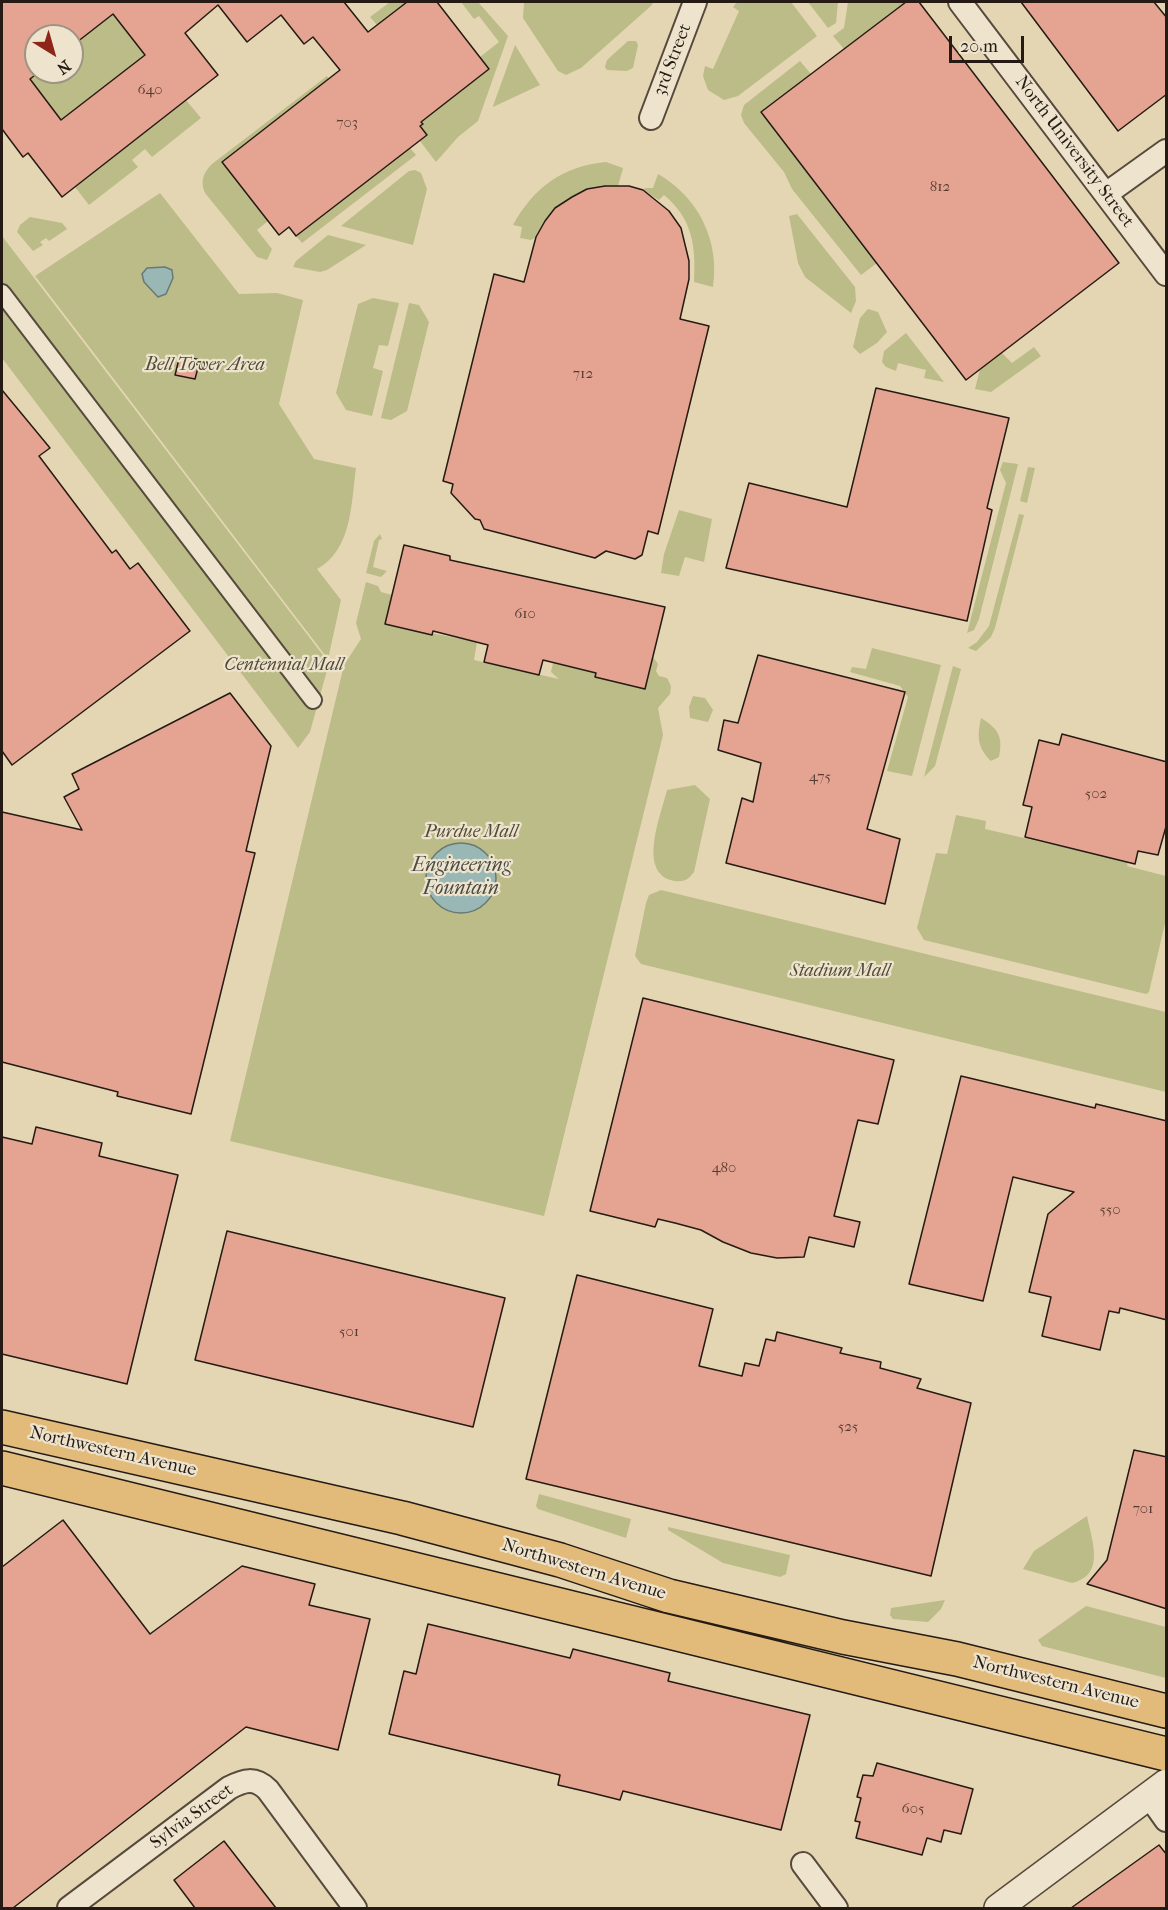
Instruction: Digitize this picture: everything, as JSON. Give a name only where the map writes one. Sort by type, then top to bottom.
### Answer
[{"type":"main road","name":"Northwestern Avenue","points":[[2,1427],[402,1518],[560,1560],[669,1596],[843,1637],[957,1659],[1167,1711]]},
{"type":"main road","name":"Northwestern Avenue","points":[[2,1468],[1167,1754]]},
{"type":"street","name":"3rd Street","points":[[651,118],[695,2]]},
{"type":"street","name":"North University Street","points":[[960,2],[1167,274]]},
{"type":"street","points":[[1106,194],[1167,151]]},
{"type":"street","points":[[2,293],[313,700]]},
{"type":"street","name":"Sylvia Street","points":[[69,1908],[241,1781],[261,1783],[268,1790],[355,1908]]},
{"type":"street","points":[[998,1908],[1158,1789],[1167,1820]]},
{"type":"street","points":[[803,1864],[837,1908]]},
{"type":"green space","points":[[390,2],[407,2],[377,25],[370,17]]},
{"type":"green space","points":[[461,2],[478,2],[508,36],[478,121],[458,137],[436,162],[420,141],[427,135],[420,126],[423,124],[421,122],[480,57],[499,42],[479,16],[474,19]]},
{"type":"green space","points":[[524,2],[653,2],[581,68],[566,75],[558,71],[523,18]]},
{"type":"green space","points":[[737,2],[791,2],[817,36],[738,96],[724,100],[708,90],[703,76],[705,66],[713,69],[739,11],[733,7]]},
{"type":"green space","points":[[808,2],[838,2],[836,23],[828,28]]},
{"type":"green space","points":[[848,2],[906,2],[844,49],[833,36],[844,28]]},
{"type":"green space","points":[[113,14],[145,55],[61,120],[34,84],[84,84],[84,37]]},
{"type":"green space","points":[[628,41],[636,41],[638,45],[633,68],[627,71],[607,70],[605,67],[607,60]]},
{"type":"green space","points":[[515,45],[540,85],[493,107],[493,106]]},
{"type":"green space","points":[[800,61],[811,74],[761,112],[877,263],[861,275],[792,189],[784,172],[744,123],[741,115],[744,105]]},
{"type":"green space","points":[[327,76],[329,79],[222,162],[268,221],[257,230],[272,249],[267,260],[257,257],[205,193],[203,181],[206,171],[212,164]]},
{"type":"green space","points":[[186,100],[201,118],[152,157],[145,149],[132,160],[138,167],[89,205],[75,187]]},
{"type":"green space","points":[[410,148],[416,155],[302,243],[296,236]]},
{"type":"green space","points":[[606,162],[623,168],[618,186],[580,193],[551,215],[536,237],[531,240],[520,238],[522,227],[513,225],[540,189],[576,168]]},
{"type":"green space","points":[[415,170],[421,173],[427,189],[413,245],[341,226],[409,171]]},
{"type":"green space","points":[[658,174],[684,195],[695,207],[703,222],[713,253],[713,287],[694,282],[691,234],[674,204],[664,195],[659,200],[643,190],[653,188]]},
{"type":"green space","name":"Bell Tower Area","points":[[160,193],[239,294],[277,293],[303,300],[279,404],[314,459],[356,468],[351,511],[343,538],[329,561],[317,569],[341,600],[328,659],[35,276]]},
{"type":"green space","points":[[797,214],[855,287],[856,301],[851,313],[805,277],[798,263],[789,216]]},
{"type":"green space","points":[[30,217],[62,223],[67,229],[49,241],[46,238],[40,242],[43,245],[33,251],[17,232],[20,225]]},
{"type":"green space","points":[[328,235],[366,245],[327,270],[320,272],[293,267],[296,261]]},
{"type":"green space","name":"Centennial Mall","points":[[2,236],[329,663],[310,732],[298,748],[2,358]]},
{"type":"green space","points":[[373,298],[399,303],[388,346],[379,345],[373,368],[383,371],[372,416],[346,410],[336,393],[358,304]]},
{"type":"green space","points":[[409,303],[419,305],[429,322],[407,411],[391,420],[381,418]]},
{"type":"green space","points":[[868,309],[878,312],[887,332],[877,343],[860,354],[853,347],[860,318]]},
{"type":"green space","points":[[906,333],[944,382],[924,378],[926,370],[898,363],[896,371],[886,367],[882,362],[884,351]]},
{"type":"green space","points":[[1034,347],[1041,356],[991,392],[975,389],[980,369],[1001,352],[1012,363]]},
{"type":"green space","points":[[1003,462],[1018,464],[979,619],[974,630],[967,633],[1006,483],[1000,470]]},
{"type":"green space","points":[[1028,467],[1035,468],[1027,503],[1020,501]]},
{"type":"green space","points":[[679,510],[712,519],[704,562],[685,557],[679,576],[661,573],[664,554]]},
{"type":"green space","points":[[1019,514],[1024,515],[995,628],[991,637],[976,651],[968,648],[977,642],[989,626]]},
{"type":"green space","points":[[380,534],[382,539],[379,540],[373,567],[387,571],[381,577],[366,573],[374,541]]},
{"type":"green space","name":"Purdue Mall","points":[[366,582],[378,586],[381,592],[392,595],[385,624],[477,642],[474,660],[559,679],[551,672],[553,663],[596,673],[596,677],[645,689],[653,657],[658,664],[656,671],[659,676],[667,678],[671,686],[670,694],[658,708],[663,735],[544,1216],[230,1141],[344,665],[361,639],[356,623]]},
{"type":"green space","points":[[872,648],[941,665],[912,776],[887,771],[908,697],[900,686],[850,672],[852,667],[866,669]]},
{"type":"green space","points":[[953,666],[961,669],[935,766],[924,777]]},
{"type":"green space","points":[[693,696],[705,698],[713,710],[708,722],[690,718],[689,707]]},
{"type":"green space","points":[[981,718],[996,730],[1000,739],[999,757],[991,761],[979,741]]},
{"type":"green space","points":[[695,785],[710,799],[694,872],[686,880],[675,881],[663,876],[656,868],[654,843],[657,828],[667,790]]},
{"type":"green space","points":[[956,815],[986,821],[985,829],[1128,862],[1127,866],[1166,876],[1166,919],[1149,992],[1146,994],[924,940],[917,928],[936,853],[947,854]]},
{"type":"green space","name":"Stadium Mall","points":[[661,890],[1166,1012],[1166,1092],[641,964],[635,956],[646,903],[649,895]]},
{"type":"green space","points":[[539,1494],[631,1519],[626,1538],[538,1509],[536,1506]]},
{"type":"green space","points":[[1087,1516],[1094,1556],[1093,1565],[1083,1579],[1072,1583],[1023,1569],[1034,1551]]},
{"type":"green space","points":[[668,1527],[790,1555],[786,1574],[780,1577],[723,1563],[668,1530]]},
{"type":"green space","points":[[945,1600],[941,1609],[928,1622],[893,1619],[890,1615],[891,1608]]},
{"type":"green space","points":[[1086,1606],[1166,1627],[1166,1678],[1042,1646],[1038,1640]]},
{"type":"water","points":[[165,267],[172,270],[173,278],[166,294],[158,297],[144,282],[142,274],[147,268]]},
{"type":"water","name":"Engineering Fountain","points":[[461,843],[474,846],[486,853],[493,865],[496,878],[493,891],[486,903],[474,910],[461,913],[448,910],[436,903],[429,891],[426,878],[429,865],[436,853],[448,846]]},
{"type":"building","points":[[2,2],[344,2],[368,32],[407,2],[437,2],[489,69],[421,122],[423,124],[420,126],[427,135],[296,236],[289,227],[279,235],[222,162],[340,70],[313,37],[304,44],[281,15],[247,42],[218,5],[185,33],[218,75],[62,197],[28,153],[23,157],[2,129]]},
{"type":"building","points":[[906,2],[919,2],[1119,263],[966,380],[761,112]]},
{"type":"building","points":[[1021,2],[1154,2],[1167,18],[1167,94],[1118,131]]},
{"type":"building","points":[[629,186],[643,190],[669,211],[681,228],[689,261],[689,279],[680,319],[709,326],[658,534],[648,531],[642,555],[635,559],[606,551],[595,558],[484,529],[480,520],[475,519],[451,493],[453,484],[443,481],[494,274],[524,282],[536,237],[555,208],[587,189]]},
{"type":"building","points":[[180,355],[200,360],[195,379],[175,375]]},
{"type":"building","points":[[876,388],[1009,418],[987,508],[992,510],[967,621],[726,568],[749,483],[847,507]]},
{"type":"building","points":[[2,390],[50,448],[39,456],[112,553],[116,550],[130,569],[138,563],[190,631],[12,765],[2,751]]},
{"type":"building","points":[[404,545],[450,556],[450,560],[665,607],[645,689],[595,677],[596,673],[543,660],[539,675],[484,662],[488,645],[433,631],[432,635],[385,624]]},
{"type":"building","points":[[758,655],[905,692],[867,829],[900,839],[885,904],[726,863],[742,798],[753,802],[761,763],[718,750],[724,720],[738,723]]},
{"type":"building","points":[[230,693],[271,746],[246,851],[255,853],[191,1114],[117,1096],[118,1092],[2,1062],[2,812],[82,830],[64,797],[79,789],[72,774]]},
{"type":"building","points":[[1062,734],[1167,762],[1167,823],[1158,855],[1138,851],[1135,864],[1025,837],[1032,807],[1023,805],[1039,740],[1059,745]]},
{"type":"building","points":[[643,998],[894,1060],[878,1124],[858,1120],[834,1216],[860,1222],[854,1247],[809,1237],[804,1257],[777,1258],[751,1253],[701,1230],[675,1223],[658,1219],[655,1227],[590,1211]]},
{"type":"building","points":[[961,1076],[1095,1108],[1096,1104],[1167,1121],[1167,1320],[1120,1308],[1119,1313],[1109,1311],[1100,1350],[1042,1336],[1051,1297],[1029,1292],[1048,1214],[1074,1192],[1013,1177],[983,1301],[909,1284]]},
{"type":"building","points":[[36,1127],[102,1143],[99,1156],[178,1175],[127,1384],[2,1354],[2,1137],[32,1144]]},
{"type":"building","points":[[227,1231],[505,1298],[473,1427],[195,1360]]},
{"type":"building","points":[[577,1275],[713,1309],[699,1366],[742,1376],[745,1363],[759,1366],[766,1339],[775,1341],[777,1332],[842,1348],[840,1353],[881,1362],[880,1368],[921,1379],[917,1388],[971,1403],[931,1576],[526,1479]]},
{"type":"building","points":[[1134,1450],[1167,1457],[1167,1609],[1087,1584],[1107,1560]]},
{"type":"building","points":[[63,1520],[150,1634],[242,1566],[315,1584],[309,1605],[370,1619],[338,1750],[246,1727],[13,1908],[2,1908],[2,1567]]},
{"type":"building","points":[[428,1624],[570,1658],[573,1649],[670,1673],[668,1681],[810,1715],[781,1830],[623,1791],[620,1800],[558,1785],[560,1775],[389,1734],[404,1671],[416,1674]]},
{"type":"building","points":[[877,1763],[973,1789],[961,1834],[944,1830],[941,1842],[927,1838],[922,1855],[856,1838],[860,1822],[855,1821],[861,1798],[857,1797],[863,1775],[873,1776]]},
{"type":"building","points":[[224,1841],[276,1908],[195,1908],[174,1880]]},
{"type":"building","points":[[1159,1845],[1167,1855],[1167,1908],[1071,1908]]}]
